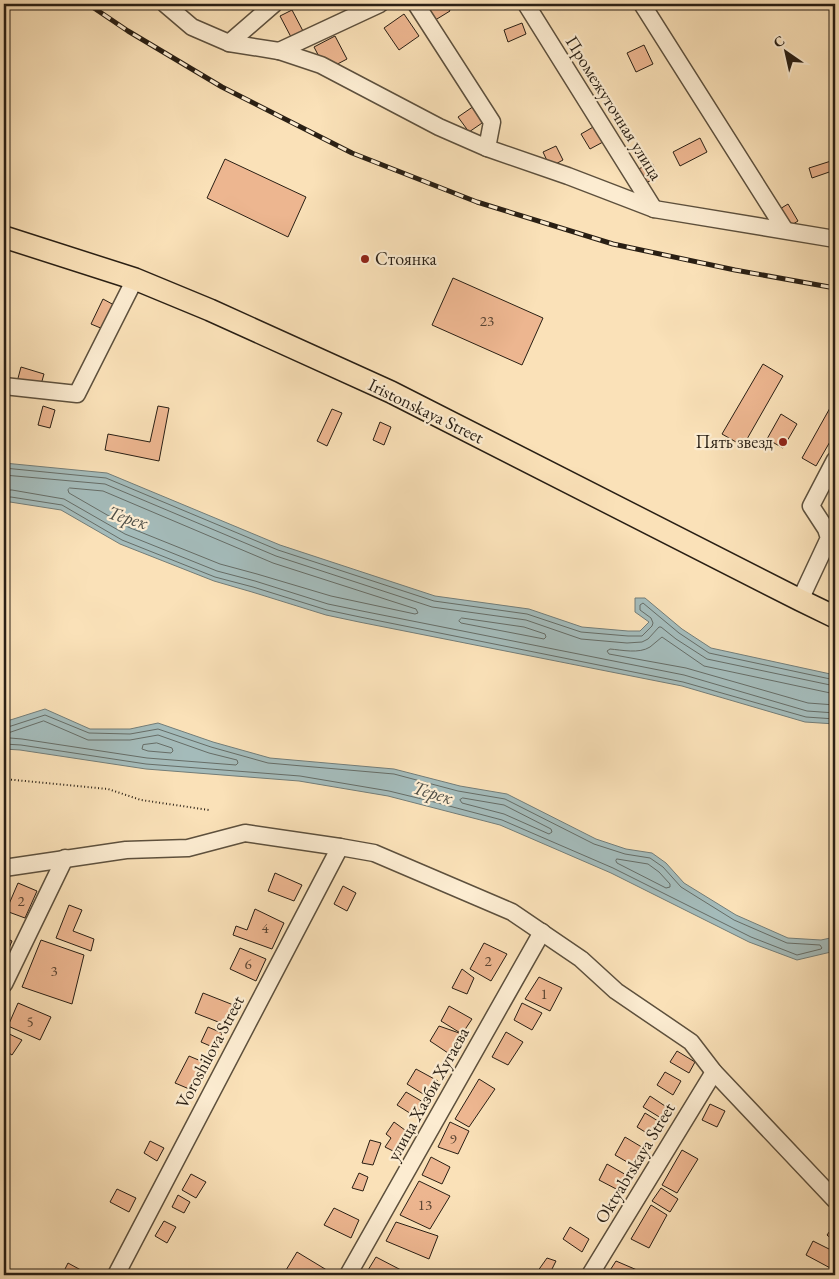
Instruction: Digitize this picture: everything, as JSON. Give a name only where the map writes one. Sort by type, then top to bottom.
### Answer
[{"type":"main road","name":"Iristonskaya Street","points":[[4,236],[135,279],[210,310],[391,392],[835,617]]},
{"type":"street","points":[[165,4],[192,27],[229,43],[279,50],[321,65],[439,127],[487,148],[654,209],[835,239]]},
{"type":"street","points":[[229,43],[274,4]]},
{"type":"street","points":[[279,50],[380,4]]},
{"type":"street","points":[[416,4],[492,122],[487,148]]},
{"type":"street","name":"Промежуточная улица","points":[[526,4],[654,209]]},
{"type":"street","points":[[642,4],[785,230]]},
{"type":"street","points":[[4,386],[77,394],[135,279]]},
{"type":"street","points":[[800,600],[830,538],[826,528],[811,506],[835,460]]},
{"type":"street","points":[[4,868],[126,850],[188,848],[245,833],[340,846],[374,853],[512,912],[581,959],[616,991],[691,1042],[714,1072],[835,1200]]},
{"type":"street","name":"Voroshilova Street","points":[[116,1275],[340,846]]},
{"type":"street","points":[[4,984],[65,858]]},
{"type":"street","name":"улица Хазби Хугаева","points":[[348,1275],[542,932]]},
{"type":"street","name":"Oktyabrskaya Street","points":[[590,1275],[714,1072]]},
{"type":"path","points":[[4,778],[108,789],[141,800],[209,810]]},
{"type":"water","name":"Терек","points":[[4,463],[107,473],[280,545],[435,596],[529,609],[582,627],[640,631],[649,622],[635,612],[635,598],[645,598],[682,629],[711,648],[835,675],[835,724],[805,722],[682,686],[326,615],[214,581],[120,544],[61,510],[4,502]]},
{"type":"water","name":"Терек","points":[[45,709],[90,729],[130,729],[158,723],[213,742],[270,758],[394,769],[460,786],[507,794],[596,839],[626,849],[652,853],[666,863],[684,883],[736,915],[788,938],[821,940],[835,937],[835,952],[797,960],[749,942],[611,873],[500,825],[388,796],[299,781],[146,769],[4,749],[4,722]]},
{"type":"building","points":[[422,4],[446,4],[450,11],[432,22]]},
{"type":"building","points":[[292,10],[303,31],[291,37],[280,16]]},
{"type":"building","points":[[404,14],[419,36],[399,50],[384,28]]},
{"type":"building","points":[[522,23],[526,34],[508,42],[504,30]]},
{"type":"building","points":[[335,36],[347,59],[326,70],[314,47]]},
{"type":"building","points":[[644,45],[653,64],[636,72],[627,53]]},
{"type":"building","points":[[474,106],[485,121],[469,132],[458,117]]},
{"type":"building","points":[[595,126],[603,142],[590,149],[581,134]]},
{"type":"building","points":[[700,138],[707,152],[680,166],[673,152]]},
{"type":"building","points":[[556,146],[563,160],[550,167],[543,152]]},
{"type":"building","points":[[225,159],[306,197],[288,237],[207,198]]},
{"type":"building","points":[[831,161],[835,170],[812,178],[809,168]]},
{"type":"building","points":[[652,163],[659,177],[643,184],[636,170]]},
{"type":"building","points":[[788,204],[798,221],[785,229],[775,212]]},
{"type":"building","points":[[453,278],[543,318],[522,365],[432,325]]},
{"type":"building","points":[[103,299],[114,305],[103,329],[91,324]]},
{"type":"building","points":[[763,364],[783,376],[743,446],[722,434]]},
{"type":"building","points":[[21,367],[44,374],[40,388],[17,382]]},
{"type":"building","points":[[835,399],[835,433],[816,466],[802,458]]},
{"type":"building","points":[[43,406],[55,410],[50,428],[38,425]]},
{"type":"building","points":[[158,406],[169,408],[159,461],[105,450],[108,434],[150,442]]},
{"type":"building","points":[[332,409],[342,413],[327,446],[317,441]]},
{"type":"building","points":[[781,414],[797,424],[783,448],[767,439]]},
{"type":"building","points":[[380,422],[391,427],[384,445],[373,440]]},
{"type":"building","points":[[275,873],[302,885],[294,901],[268,891]]},
{"type":"building","points":[[18,883],[37,891],[25,918],[6,911]]},
{"type":"building","points":[[343,886],[356,893],[347,911],[334,904]]},
{"type":"building","points":[[69,905],[82,910],[73,931],[94,939],[91,951],[56,938]]},
{"type":"building","points":[[255,909],[284,923],[272,949],[233,935],[236,926],[247,930]]},
{"type":"building","points":[[4,937],[12,941],[4,960]]},
{"type":"building","points":[[41,940],[84,955],[72,1004],[22,987]]},
{"type":"building","points":[[484,943],[507,954],[491,981],[470,969]]},
{"type":"building","points":[[240,948],[266,959],[256,981],[230,969]]},
{"type":"building","points":[[462,969],[474,978],[467,994],[452,988]]},
{"type":"building","points":[[539,977],[562,988],[550,1011],[525,999]]},
{"type":"building","points":[[203,993],[236,1006],[226,1025],[195,1013]]},
{"type":"building","points":[[18,1003],[51,1017],[40,1040],[8,1026]]},
{"type":"building","points":[[522,1003],[542,1013],[532,1030],[514,1020]]},
{"type":"building","points":[[449,1006],[472,1019],[462,1034],[441,1021]]},
{"type":"building","points":[[439,1026],[462,1034],[451,1055],[430,1041]]},
{"type":"building","points":[[208,1027],[222,1033],[215,1048],[201,1042]]},
{"type":"building","points":[[5,1032],[22,1040],[12,1055],[4,1050]]},
{"type":"building","points":[[506,1032],[523,1042],[508,1065],[492,1057]]},
{"type":"building","points":[[677,1051],[695,1062],[689,1073],[670,1062]]},
{"type":"building","points":[[189,1056],[208,1064],[194,1091],[175,1083]]},
{"type":"building","points":[[416,1069],[438,1081],[428,1097],[407,1084]]},
{"type":"building","points":[[665,1072],[681,1081],[673,1095],[657,1085]]},
{"type":"building","points":[[479,1079],[495,1089],[469,1127],[455,1119]]},
{"type":"building","points":[[406,1092],[423,1102],[416,1117],[397,1105]]},
{"type":"building","points":[[650,1096],[668,1108],[661,1118],[643,1107]]},
{"type":"building","points":[[710,1104],[725,1111],[717,1127],[702,1120]]},
{"type":"building","points":[[645,1113],[658,1121],[650,1135],[637,1127]]},
{"type":"building","points":[[394,1122],[409,1133],[397,1153],[385,1147],[391,1138],[386,1134]]},
{"type":"building","points":[[450,1122],[469,1131],[458,1154],[438,1147]]},
{"type":"building","points":[[625,1137],[645,1149],[634,1166],[615,1155]]},
{"type":"building","points":[[370,1140],[381,1143],[373,1165],[362,1163]]},
{"type":"building","points":[[150,1141],[164,1148],[157,1161],[144,1153]]},
{"type":"building","points":[[682,1150],[698,1159],[677,1193],[662,1185]]},
{"type":"building","points":[[431,1157],[450,1167],[442,1184],[422,1175]]},
{"type":"building","points":[[607,1164],[628,1176],[620,1191],[599,1180]]},
{"type":"building","points":[[359,1173],[368,1177],[363,1191],[352,1188]]},
{"type":"building","points":[[191,1174],[206,1182],[196,1198],[182,1190]]},
{"type":"building","points":[[419,1181],[450,1196],[430,1229],[400,1215]]},
{"type":"building","points":[[661,1188],[678,1199],[670,1212],[652,1201]]},
{"type":"building","points":[[117,1189],[136,1198],[129,1212],[110,1202]]},
{"type":"building","points":[[178,1195],[190,1202],[184,1213],[172,1207]]},
{"type":"building","points":[[651,1205],[667,1215],[649,1248],[631,1239]]},
{"type":"building","points":[[334,1208],[359,1220],[351,1238],[324,1225]]},
{"type":"building","points":[[164,1221],[176,1227],[167,1243],[155,1236]]},
{"type":"building","points":[[396,1222],[438,1236],[429,1259],[386,1241]]},
{"type":"building","points":[[835,1224],[835,1242],[827,1235]]},
{"type":"building","points":[[570,1227],[589,1239],[582,1252],[563,1239]]},
{"type":"building","points":[[813,1241],[835,1252],[834,1270],[806,1255]]},
{"type":"building","points":[[297,1252],[330,1272],[328,1275],[283,1275]]},
{"type":"building","points":[[376,1257],[401,1270],[399,1275],[365,1275]]},
{"type":"building","points":[[547,1258],[556,1261],[549,1275],[535,1275]]},
{"type":"building","points":[[616,1261],[637,1270],[634,1275],[607,1275]]},
{"type":"building","points":[[68,1263],[90,1275],[62,1275]]},
{"type":"railway","points":[[88,4],[128,31],[222,87],[352,153],[477,202],[613,244],[735,270],[835,288]]},
{"type":"place","name":"Стоянка","points":[[365,259]]},
{"type":"place","name":"Пять звезд","points":[[783,442]]}]
